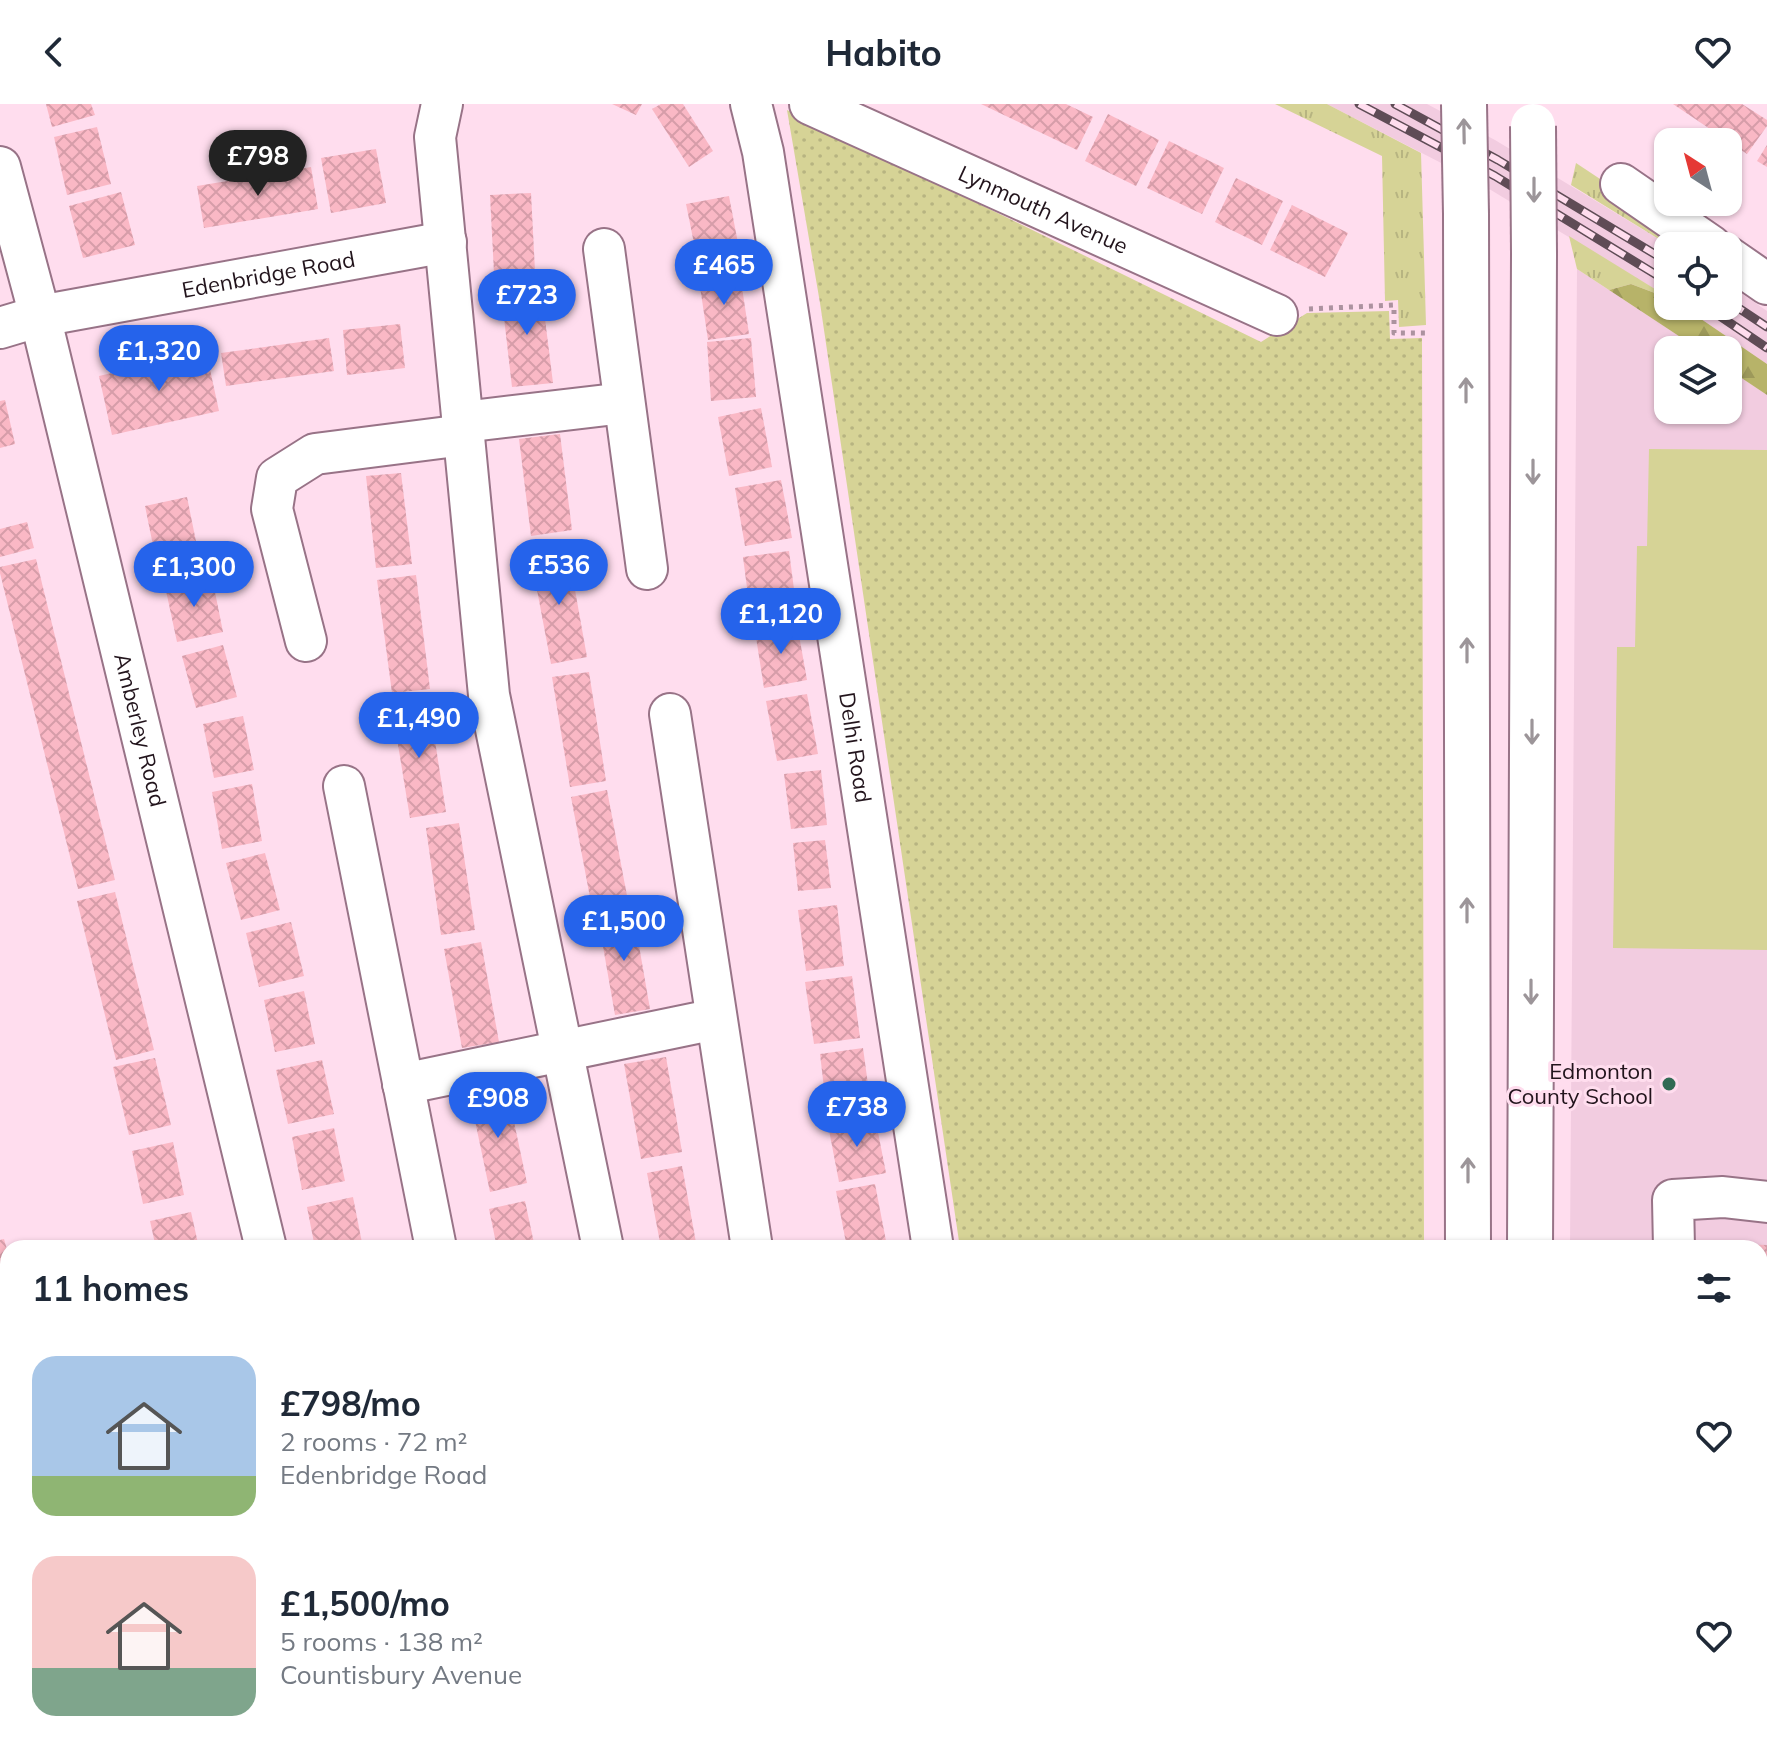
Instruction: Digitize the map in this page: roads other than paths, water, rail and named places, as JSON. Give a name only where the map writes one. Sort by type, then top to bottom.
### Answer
[{"type":"highway","points":[[1464,104],[1468,1240]]},
{"type":"highway","points":[[1530,1240],[1533,115]]},
{"type":"street","name":"Delhi Road","points":[[751,104],[763,152],[932,1240]]},
{"type":"street","points":[[431,106],[489,695],[601,1240]]},
{"type":"street","name":"Lynmouth Avenue","points":[[819,106],[1277,315]]},
{"type":"street","name":"Amberley Road","points":[[0,167],[40,316],[264,1240]]},
{"type":"street","points":[[1621,184],[1691,232]]},
{"type":"street","name":"Edenbridge Road","points":[[0,328],[40,316],[446,242]]},
{"type":"street","points":[[604,249],[647,569]]},
{"type":"street","points":[[1742,267],[1767,284]]},
{"type":"street","points":[[306,641],[272,509],[277,478],[315,454],[624,403]]},
{"type":"street","points":[[670,714],[751,1240]]},
{"type":"street","points":[[344,786],[434,1240]]},
{"type":"street","points":[[403,1084],[716,1019]]},
{"type":"street","points":[[1674,1240],[1673,1200],[1723,1197],[1767,1202]]},
{"type":"railway","points":[[1359,104],[1495,176],[1654,273]]},
{"type":"railway","points":[[1395,104],[1498,160],[1654,254]]},
{"type":"railway","points":[[1742,310],[1767,327]]},
{"type":"railway","points":[[1726,320],[1767,348]]},
{"type":"place","name":"Edmonton County School","points":[[1669,1084]]}]
